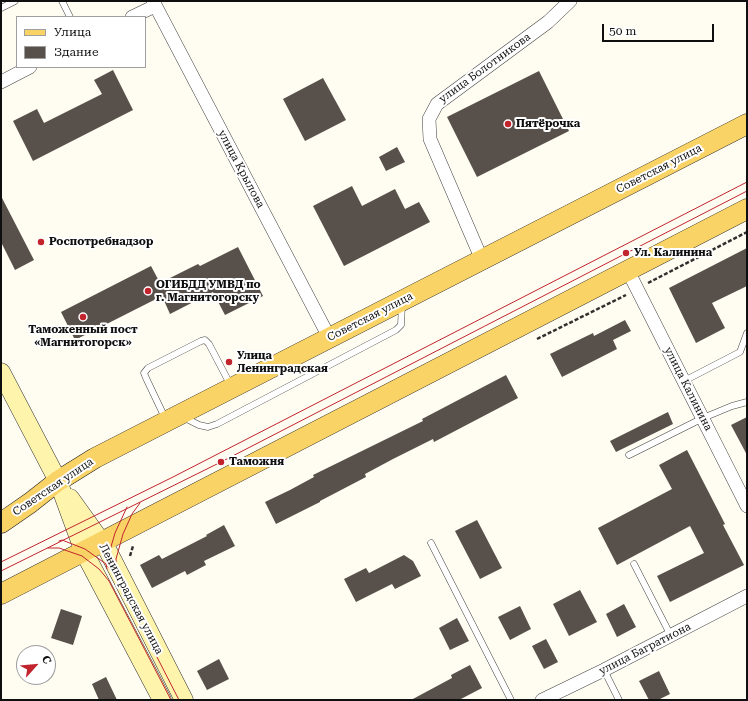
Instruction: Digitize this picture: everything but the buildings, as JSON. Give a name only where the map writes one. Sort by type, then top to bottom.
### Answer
[{"type":"main road","name":"Советская улица","points":[[1,523],[58,481],[95,458],[747,124]]},
{"type":"main road","points":[[1,594],[747,209]]},
{"type":"main road","name":"Ленинградская улица","points":[[1,372],[58,481],[84,552],[162,700]]},
{"type":"main road","name":"Ленинградская улица","points":[[58,481],[108,551],[184,700]]},
{"type":"street","name":"улица Болотникова","points":[[482,260],[430,139],[429,119],[437,104],[548,22],[570,1]]},
{"type":"street","points":[[134,16],[154,3]]},
{"type":"street","name":"улица Крылова","points":[[154,3],[329,337]]},
{"type":"street","points":[[1,82],[28,68]]},
{"type":"street","name":"улица Калинина","points":[[628,271],[747,506]]},
{"type":"street","name":"улица Багратиона","points":[[542,700],[604,670],[747,596]]},
{"type":"lane","points":[[1,8],[15,1]]},
{"type":"lane","points":[[62,1],[70,16]]},
{"type":"lane","points":[[232,388],[209,344],[205,340],[148,368],[144,373],[173,418],[199,426],[208,427],[217,424],[396,330],[401,325],[402,300]]},
{"type":"lane","points":[[684,381],[744,352],[747,333]]},
{"type":"lane","points":[[628,455],[703,418],[732,406],[747,402]]},
{"type":"lane","points":[[431,543],[511,700]]},
{"type":"lane","points":[[634,564],[671,636]]},
{"type":"lane","points":[[604,670],[619,700]]},
{"type":"tram line","points":[[1,562],[173,477],[747,182]]},
{"type":"tram line","points":[[1,571],[221,462],[747,191]]},
{"type":"tram line","points":[[116,577],[116,559],[123,534],[132,514],[140,503]]},
{"type":"tram line","points":[[107,569],[106,564],[115,533],[127,507]]},
{"type":"tram line","points":[[59,541],[62,540],[85,549],[106,564],[116,577],[179,700]]},
{"type":"tram line","points":[[48,548],[59,548],[82,556],[99,569],[109,581],[171,700]]},
{"type":"place","name":"Пятёрочка","points":[[508,124]]},
{"type":"place","name":"Роспотребнадзор","points":[[41,242]]},
{"type":"place","name":"Ул. Калинина","points":[[626,253]]},
{"type":"place","name":"ОГИБДД УМВД по г. Магнитогорску","points":[[148,291]]},
{"type":"place","name":"Таможенный пост «Магнитогорск»","points":[[83,317]]},
{"type":"place","name":"Улица Ленинградская","points":[[229,362]]},
{"type":"place","name":"Таможня","points":[[221,462]]}]
